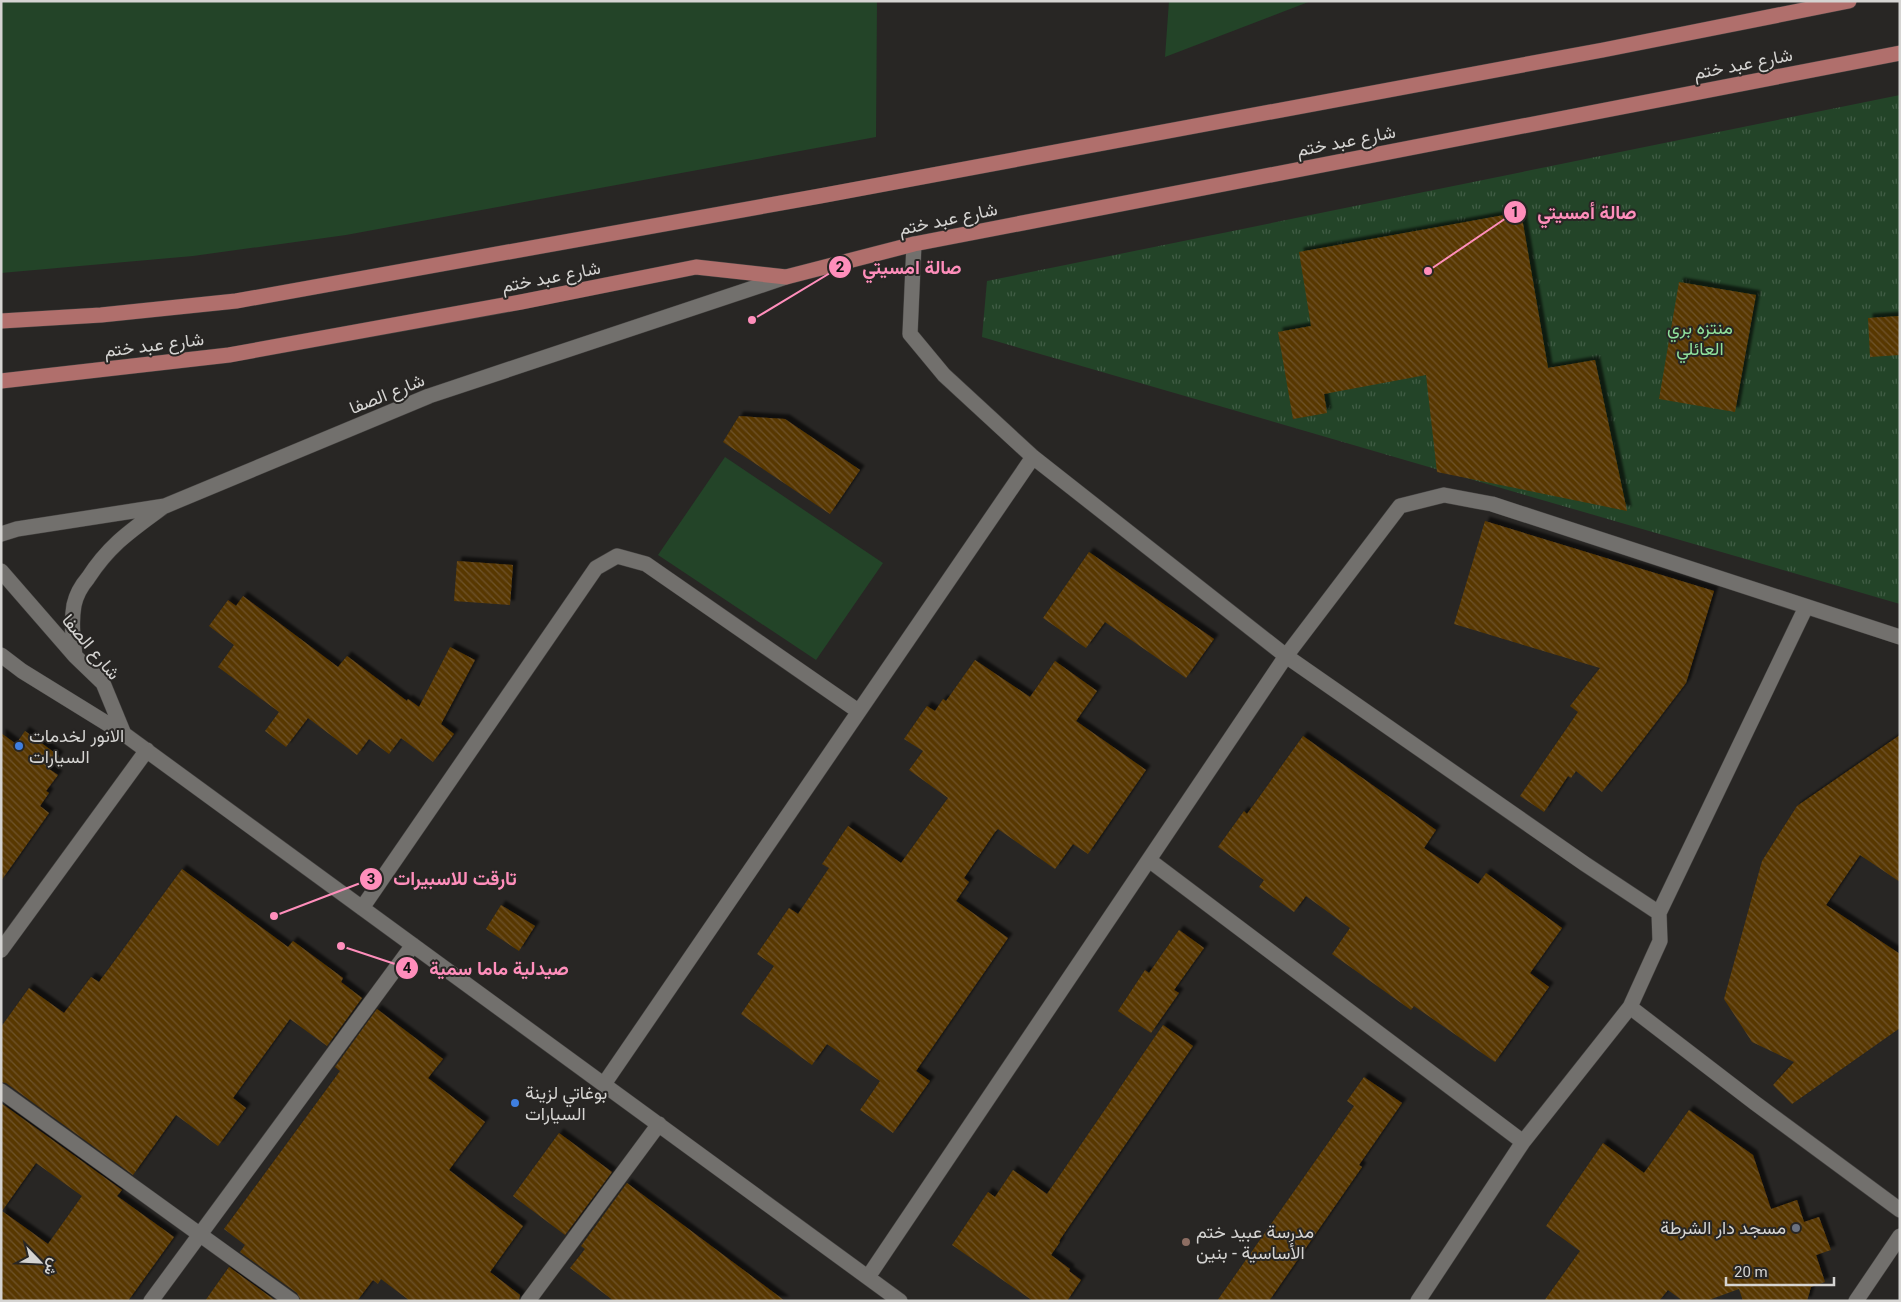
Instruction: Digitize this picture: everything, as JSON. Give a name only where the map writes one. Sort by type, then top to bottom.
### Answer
[{"type":"main road","name":"شارع عبد ختم","points":[[1,321],[101,315],[236,301],[830,194],[1583,53],[1849,1]]},
{"type":"main road","name":"شارع عبد ختم","points":[[1,381],[229,355],[521,302],[696,267],[786,277],[914,244],[1900,53]]},
{"type":"street","points":[[914,244],[910,334],[944,375],[1032,457],[1286,656],[1659,914]]},
{"type":"street","name":"شارع الصفا","points":[[1,534],[17,529],[166,506],[429,396],[786,277]]},
{"type":"street","points":[[604,1084],[1032,457]]},
{"type":"street","points":[[868,1277],[1286,656],[1400,506],[1444,495],[1492,504],[1900,637]]},
{"type":"street","points":[[75,656],[74,604],[83,585],[115,542],[166,506]]},
{"type":"street","points":[[362,908],[596,568],[617,556],[646,564],[858,711]]},
{"type":"street","name":"شارع الصفا","points":[[1,571],[75,656],[103,683],[124,734]]},
{"type":"street","points":[[1418,1301],[1523,1142],[1630,1007],[1660,941],[1659,914],[1806,607]]},
{"type":"street","points":[[1,655],[22,671],[147,750],[898,1300]]},
{"type":"street","points":[[1,950],[147,750]]},
{"type":"street","points":[[1149,860],[1523,1142]]},
{"type":"street","points":[[151,1301],[413,945]]},
{"type":"street","points":[[1630,1007],[1762,1109],[1900,1210]]},
{"type":"street","points":[[1,1091],[292,1301]]},
{"type":"street","points":[[528,1301],[659,1124]]},
{"type":"street","points":[[1856,1301],[1900,1236]]},
{"type":"green space","points":[[1,1],[877,1],[876,137],[346,235],[193,256],[1,273]]},
{"type":"green space","points":[[1169,1],[1311,1],[1165,57]]},
{"type":"green space","name":"منتزه بري العائلي","points":[[1900,95],[1900,604],[982,337],[987,281]]},
{"type":"green space","points":[[725,457],[883,563],[816,660],[658,555]]},
{"type":"building","points":[[1521,212],[1548,368],[1595,360],[1627,511],[1437,472],[1426,375],[1324,394],[1327,413],[1293,419],[1278,332],[1311,326],[1299,252]]},
{"type":"building","points":[[1679,282],[1756,295],[1735,412],[1659,399]]},
{"type":"building","points":[[1900,316],[1900,355],[1870,357],[1868,318]]},
{"type":"building","points":[[739,416],[785,419],[860,470],[830,514],[723,442]]},
{"type":"building","points":[[1485,521],[1714,591],[1686,683],[1641,742],[1602,792],[1576,771],[1571,778],[1568,776],[1544,812],[1520,796],[1578,712],[1570,706],[1600,668],[1454,624]]},
{"type":"building","points":[[1089,552],[1214,639],[1186,678],[1105,622],[1086,648],[1043,618]]},
{"type":"building","points":[[457,561],[513,565],[510,605],[454,601]]},
{"type":"building","points":[[243,596],[338,667],[347,656],[407,701],[408,699],[419,707],[450,647],[475,660],[441,724],[454,734],[433,762],[401,738],[389,754],[369,739],[357,755],[308,718],[286,747],[265,731],[279,712],[218,667],[234,645],[209,626],[228,600],[236,606]]},
{"type":"building","points":[[975,660],[1030,697],[1055,661],[1097,691],[1076,721],[1146,770],[1088,854],[1073,844],[1055,869],[998,829],[995,832],[964,878],[969,882],[956,901],[1008,938],[916,1071],[930,1081],[893,1133],[860,1110],[880,1081],[827,1044],[812,1065],[741,1014],[774,966],[757,954],[789,908],[798,914],[829,868],[822,864],[848,826],[901,863],[948,798],[909,770],[923,751],[904,739],[927,706],[935,711],[943,699],[946,701]]},
{"type":"building","points":[[25,731],[59,756],[49,769],[58,775],[46,791],[49,793],[40,806],[49,813],[1,881],[1,733],[16,744]]},
{"type":"building","points":[[1900,735],[1900,882],[1860,855],[1826,905],[1900,954],[1900,1028],[1792,1104],[1773,1085],[1794,1062],[1752,1042],[1724,999],[1762,861],[1797,806]]},
{"type":"building","points":[[1303,736],[1436,830],[1424,848],[1478,884],[1486,873],[1562,928],[1530,973],[1549,987],[1495,1062],[1414,1006],[1411,1010],[1332,954],[1350,928],[1306,896],[1294,912],[1259,887],[1264,880],[1218,847],[1244,811],[1247,814]]},
{"type":"building","points":[[182,869],[288,947],[293,941],[343,978],[341,982],[362,998],[327,1046],[290,1019],[233,1098],[246,1108],[218,1146],[176,1115],[133,1175],[6,1083],[1,1082],[1,1027],[29,988],[64,1013],[91,977],[99,982]]},
{"type":"building","points":[[501,905],[535,926],[519,951],[486,929]]},
{"type":"building","points":[[1179,930],[1204,948],[1174,990],[1179,993],[1151,1033],[1118,1011],[1145,970],[1149,973]]},
{"type":"building","points":[[377,1009],[443,1059],[428,1078],[485,1122],[449,1170],[523,1226],[490,1272],[520,1295],[519,1301],[410,1301],[381,1279],[378,1284],[373,1280],[357,1301],[301,1301],[297,1293],[240,1252],[245,1245],[224,1229],[340,1071],[335,1067]]},
{"type":"building","points":[[1163,1025],[1193,1046],[1051,1255],[1081,1280],[1067,1301],[1033,1301],[952,1245],[988,1192],[995,1197],[1013,1170],[1047,1194]]},
{"type":"building","points":[[1364,1077],[1402,1103],[1359,1165],[1362,1167],[1269,1301],[1217,1301],[1354,1106],[1347,1101]]},
{"type":"building","points":[[1,1103],[122,1190],[117,1196],[174,1237],[128,1301],[1,1301]],"holes":[[[36,1163],[82,1196],[48,1244],[2,1211]]]},
{"type":"building","points":[[1689,1110],[1753,1155],[1771,1209],[1797,1200],[1804,1222],[1819,1217],[1831,1250],[1816,1255],[1825,1282],[1811,1287],[1807,1301],[1743,1301],[1739,1289],[1706,1301],[1683,1301],[1668,1290],[1659,1301],[1544,1301],[1580,1251],[1546,1226],[1603,1143],[1644,1173]]},
{"type":"building","points":[[559,1133],[612,1172],[565,1235],[513,1196]]},
{"type":"building","points":[[627,1183],[785,1301],[614,1301],[570,1268],[585,1249],[581,1246]]},
{"type":"building","points":[[229,1267],[276,1301],[205,1301]]},
{"type":"place","name":"صالة أمسيتي","points":[[1428,271]]},
{"type":"place","name":"صالة امسيتي","points":[[752,320]]},
{"type":"place","name":"الانور لخدمات السيارات","points":[[19,746]]},
{"type":"place","name":"تارقت للاسبيرات","points":[[274,916]]},
{"type":"place","name":"صيدلية ماما سمية","points":[[341,946]]},
{"type":"place","name":"بوغاتي لزينة السيارات","points":[[515,1103]]},
{"type":"place","name":"مسجد دار الشرطة","points":[[1796,1228]]},
{"type":"place","name":"مدرسة عبيد ختم الأساسية - بنين","points":[[1186,1242]]}]
